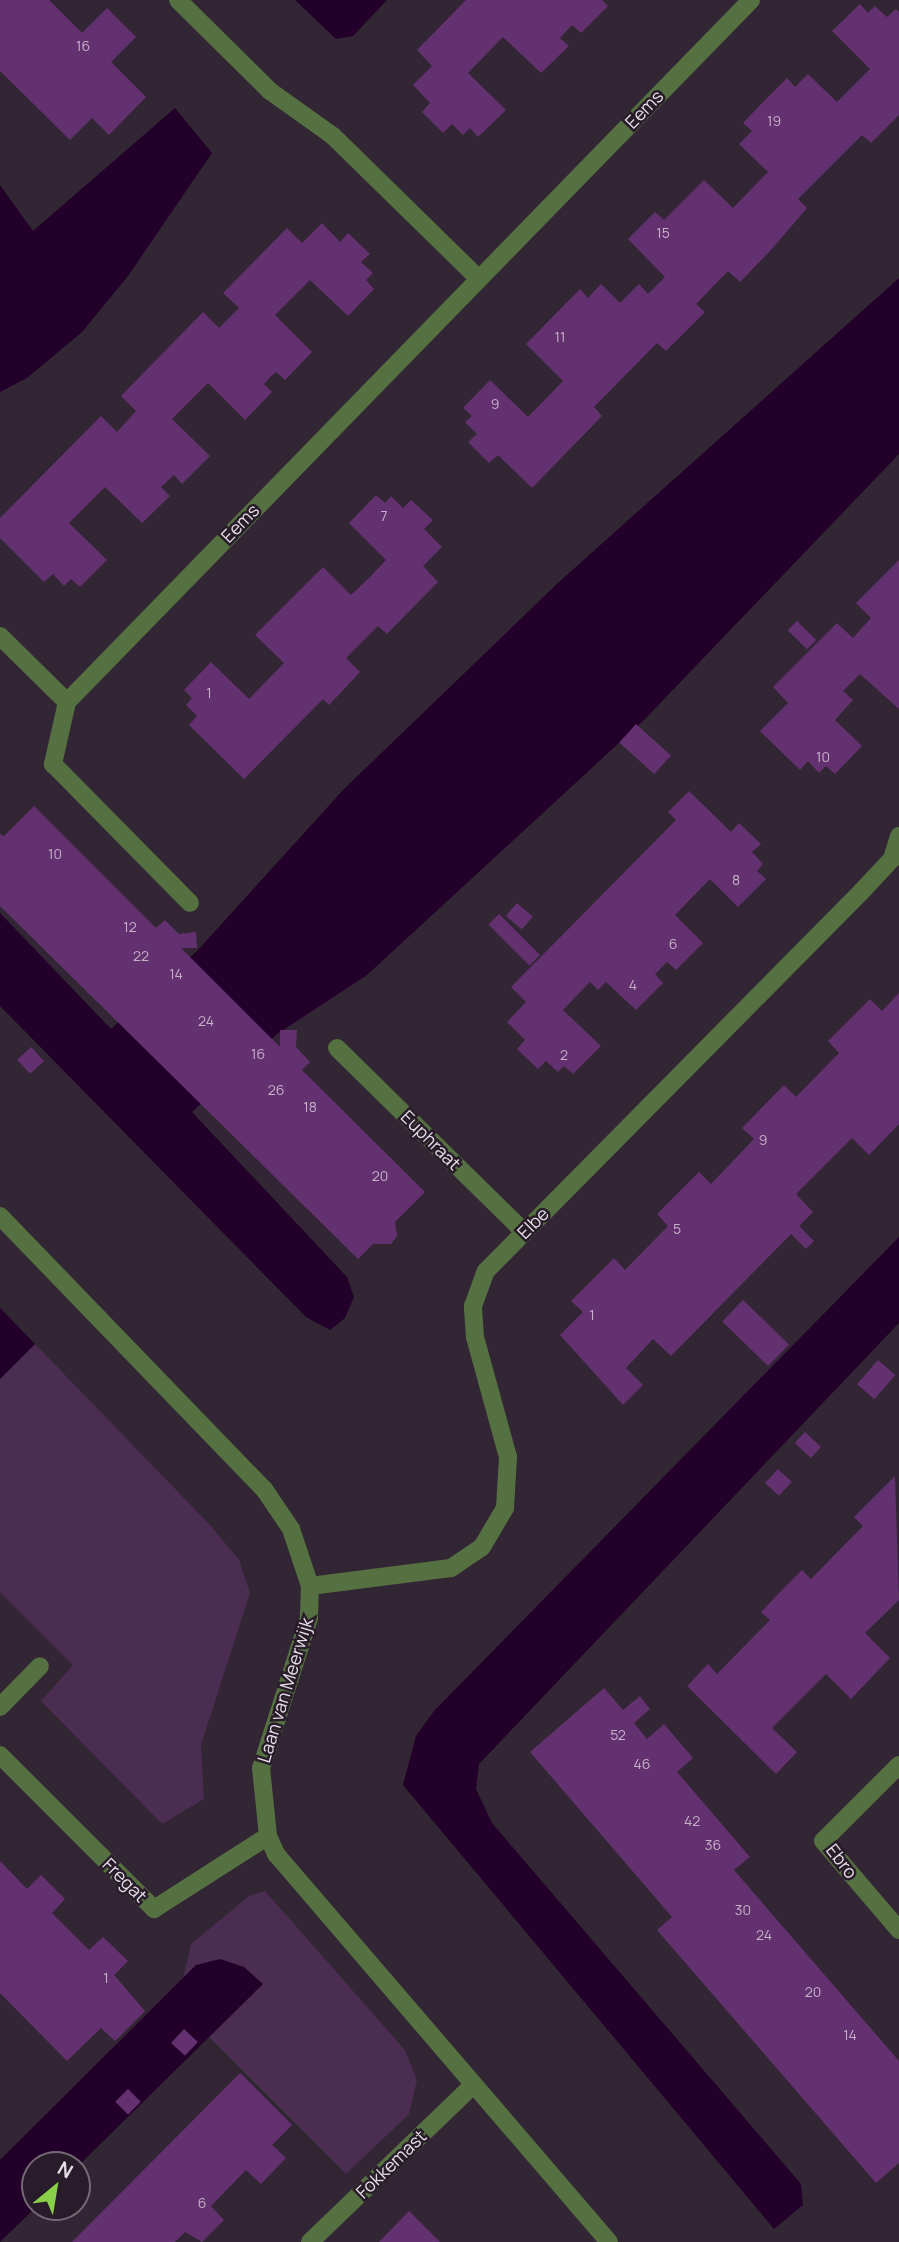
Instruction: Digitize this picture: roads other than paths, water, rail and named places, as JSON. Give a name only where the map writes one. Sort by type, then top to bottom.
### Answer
[{"type":"street","points":[[178,0],[271,91],[332,136],[478,278]]},
{"type":"street","name":"Eems","points":[[67,702],[751,0]]},
{"type":"street","points":[[0,636],[67,702],[53,764],[190,903]]},
{"type":"street","name":"Elbe","points":[[310,1586],[451,1568],[482,1547],[505,1508],[508,1457],[475,1337],[473,1306],[486,1271],[869,884],[892,859],[899,836]]},
{"type":"street","name":"Euphraat","points":[[337,1048],[524,1232]]},
{"type":"street","name":"Laan van Meerwijk","points":[[0,1216],[264,1489],[291,1529],[310,1586],[309,1618],[261,1768],[268,1836],[294,1881],[609,2242]]},
{"type":"street","points":[[0,1707],[40,1666]]},
{"type":"street","name":"Fregat","points":[[0,1755],[154,1909],[268,1836]]},
{"type":"street","name":"Ebro","points":[[899,1765],[823,1841],[899,1930]]},
{"type":"street","name":"Fokkemast","points":[[310,2242],[473,2085]]}]
